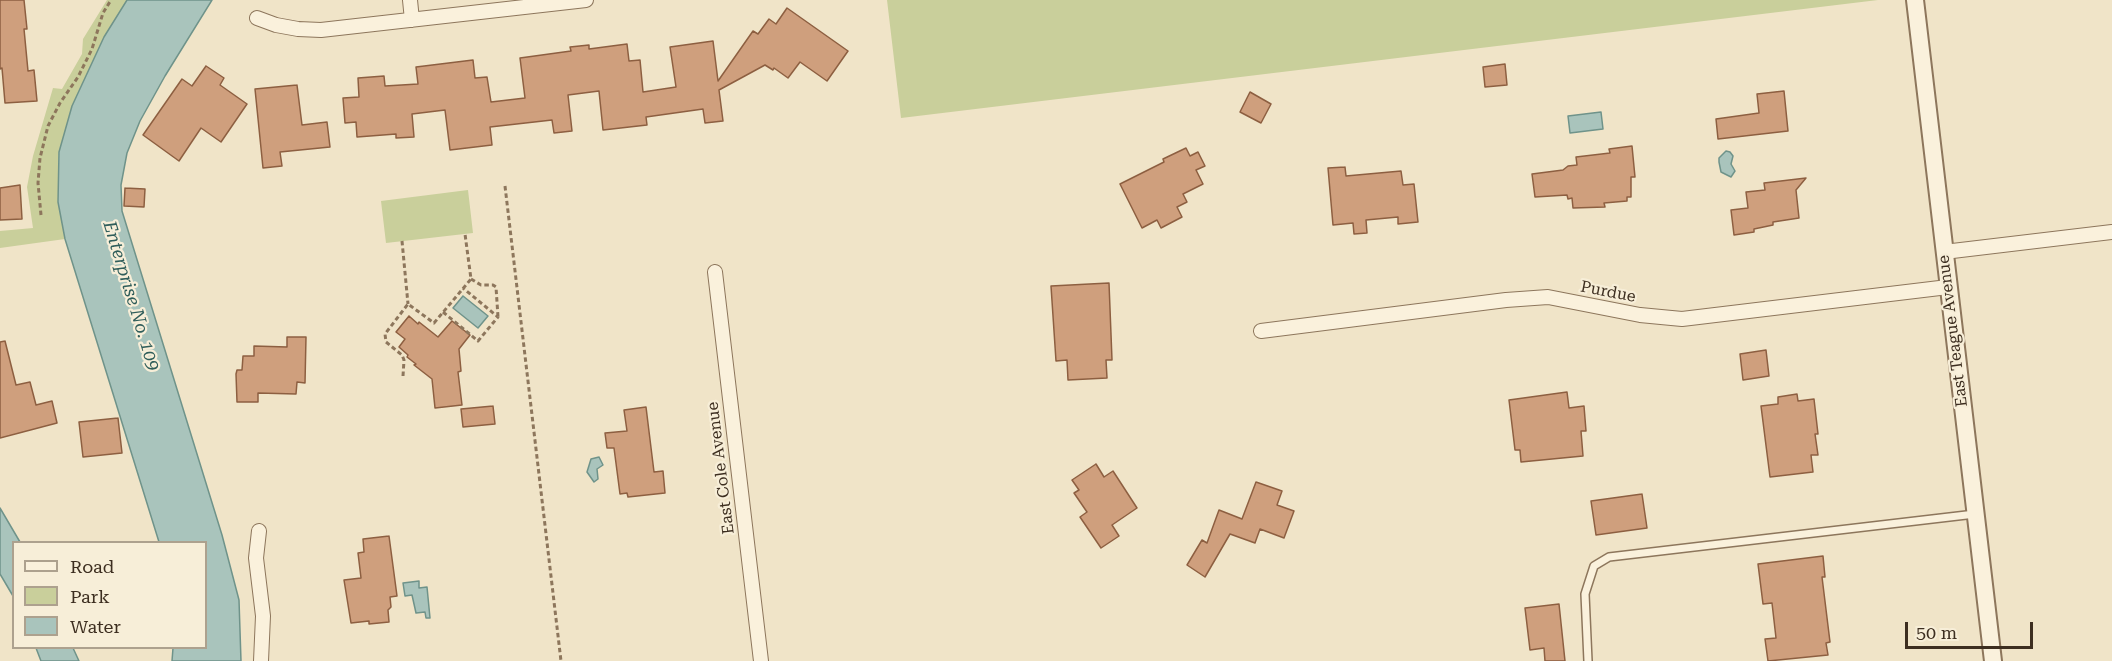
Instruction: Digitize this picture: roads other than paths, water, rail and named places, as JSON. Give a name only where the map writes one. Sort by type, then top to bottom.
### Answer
[{"type":"street","points":[[410,0],[412,20]]},
{"type":"street","points":[[257,18],[276,25],[321,30],[586,0]]},
{"type":"street","name":"East Teague Avenue","points":[[1915,0],[1994,661]]},
{"type":"street","points":[[1944,252],[2112,231]]},
{"type":"street","name":"East Cole Avenue","points":[[715,272],[761,661]]},
{"type":"street","name":"Purdue","points":[[1261,331],[1506,300],[1548,297],[1640,315],[1682,319],[1948,287]]},
{"type":"street","points":[[259,531],[256,558],[263,616],[261,661]]},
{"type":"lane","points":[[1588,661],[1585,594],[1594,566],[1609,557],[1975,514]]},
{"type":"water","name":"Enterprise No. 109","points":[[127,0],[212,0],[140,121],[127,153],[121,185],[122,211],[222,535],[239,600],[241,661],[172,661],[173,649],[207,649],[207,541],[159,541],[65,239],[58,202],[59,152],[72,106],[104,37]]},
{"type":"water","points":[[1601,112],[1603,129],[1570,133],[1568,116]]},
{"type":"water","points":[[1726,151],[1733,156],[1731,164],[1735,171],[1731,177],[1721,172],[1719,162],[1719,158]]},
{"type":"water","points":[[463,296],[488,316],[478,328],[453,308]]},
{"type":"water","points":[[599,457],[603,465],[597,469],[598,479],[594,482],[587,472],[591,459]]},
{"type":"water","points":[[0,508],[19,541],[12,541],[12,594],[0,574]]},
{"type":"water","points":[[419,581],[419,588],[427,587],[430,618],[426,618],[425,612],[416,613],[412,595],[405,596],[403,583]]},
{"type":"water","points":[[36,649],[73,649],[79,661],[41,661]]}]
